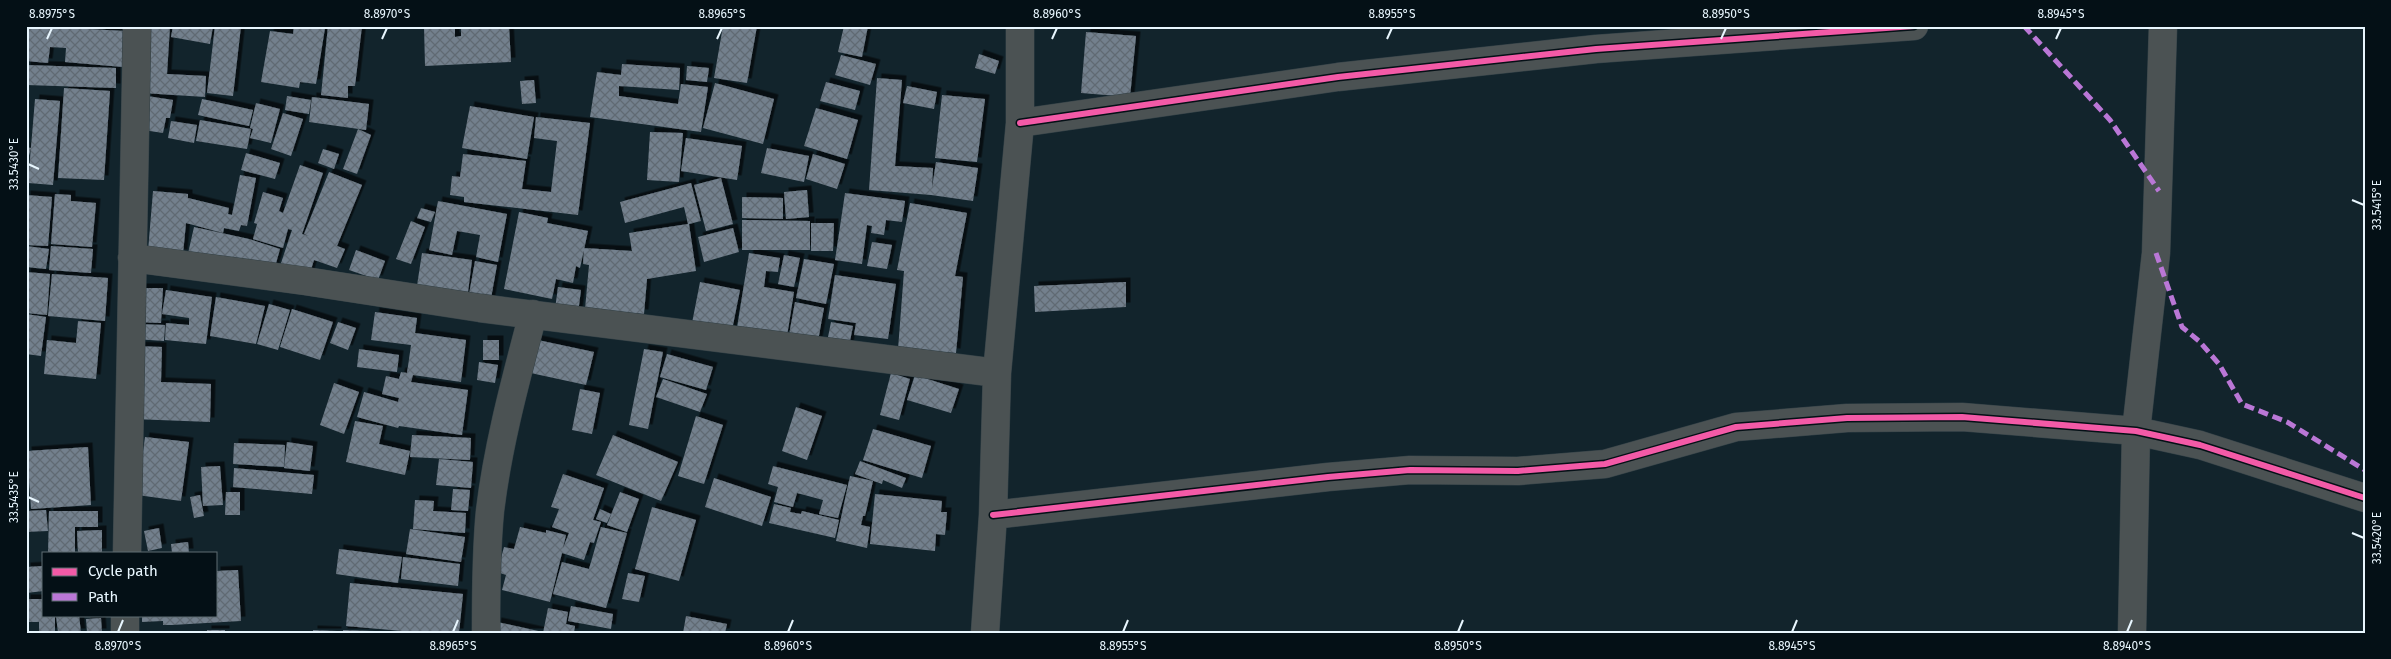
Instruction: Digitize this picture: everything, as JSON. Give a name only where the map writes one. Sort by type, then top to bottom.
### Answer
[{"type":"street","points":[[126,552],[137,26]]},
{"type":"street","points":[[985,633],[993,515],[997,373],[1020,123],[1020,26]]},
{"type":"street","points":[[1020,123],[1338,77],[1596,49],[1914,26]]},
{"type":"street","points":[[2132,633],[2136,432],[2156,253],[2163,26]]},
{"type":"street","points":[[132,258],[532,314],[997,373]]},
{"type":"street","points":[[486,633],[487,545],[490,511],[507,413],[532,314]]},
{"type":"street","points":[[993,515],[1328,476],[1410,470],[1518,471],[1605,464],[1736,427],[1847,418],[1962,417],[2136,432],[2200,445],[2365,498]]},
{"type":"street","points":[[125,616],[125,633]]},
{"type":"building","points":[[27,26],[126,31],[123,67],[65,62],[66,48],[50,47],[48,63],[26,61]]},
{"type":"building","points":[[147,26],[170,26],[167,74],[206,76],[205,97],[143,93]]},
{"type":"building","points":[[173,26],[213,26],[210,44],[171,37]]},
{"type":"building","points":[[215,26],[241,26],[233,96],[207,93]]},
{"type":"building","points":[[294,26],[325,28],[316,84],[300,82],[299,88],[261,82],[270,31],[293,34]]},
{"type":"building","points":[[328,26],[362,26],[355,86],[348,86],[348,98],[321,95]]},
{"type":"building","points":[[424,26],[455,26],[455,37],[461,36],[461,26],[509,26],[511,62],[425,66]]},
{"type":"building","points":[[723,26],[757,26],[747,83],[714,78]]},
{"type":"building","points":[[844,26],[868,26],[862,57],[838,52]]},
{"type":"building","points":[[1086,32],[1136,36],[1130,97],[1081,93]]},
{"type":"building","points":[[979,54],[999,61],[995,74],[975,68]]},
{"type":"building","points":[[841,55],[876,64],[870,85],[835,75]]},
{"type":"building","points":[[622,64],[680,68],[679,90],[619,86],[619,96],[678,104],[681,84],[708,87],[701,132],[590,117],[597,72],[621,75]]},
{"type":"building","points":[[26,65],[116,68],[116,88],[26,85]]},
{"type":"building","points":[[687,66],[709,68],[707,82],[686,80]]},
{"type":"building","points":[[877,78],[902,80],[895,166],[933,168],[932,188],[936,162],[978,168],[973,201],[931,195],[869,190]]},
{"type":"building","points":[[534,80],[536,103],[522,104],[520,81]]},
{"type":"building","points":[[826,82],[860,91],[855,110],[820,101]]},
{"type":"building","points":[[715,83],[774,99],[763,144],[703,128]]},
{"type":"building","points":[[907,86],[937,92],[934,109],[903,103]]},
{"type":"building","points":[[64,88],[110,91],[104,180],[58,178]]},
{"type":"building","points":[[942,95],[985,99],[977,162],[935,158]]},
{"type":"building","points":[[147,96],[173,100],[170,118],[166,118],[163,133],[143,130]]},
{"type":"building","points":[[287,96],[311,100],[309,114],[285,110]]},
{"type":"building","points":[[312,97],[369,104],[366,130],[309,122]]},
{"type":"building","points":[[35,99],[60,101],[53,185],[28,183]]},
{"type":"building","points":[[202,99],[253,110],[249,126],[198,115]]},
{"type":"building","points":[[256,103],[280,109],[271,143],[250,138],[253,129],[250,128]]},
{"type":"building","points":[[470,106],[534,117],[527,159],[462,148]]},
{"type":"building","points":[[816,108],[858,120],[847,159],[804,146]]},
{"type":"building","points":[[283,113],[303,119],[291,156],[271,149]]},
{"type":"building","points":[[536,117],[590,123],[578,215],[464,202],[464,197],[450,195],[452,176],[460,177],[463,154],[526,161],[522,189],[551,192],[557,141],[534,138]]},
{"type":"building","points":[[200,120],[251,129],[247,149],[196,141]]},
{"type":"building","points":[[171,121],[197,125],[194,143],[168,138]]},
{"type":"building","points":[[358,129],[371,135],[357,174],[343,169]]},
{"type":"building","points":[[650,132],[683,133],[679,182],[647,180]]},
{"type":"building","points":[[686,138],[742,146],[737,180],[681,171]]},
{"type":"building","points":[[26,147],[31,148],[27,163],[26,162]]},
{"type":"building","points":[[767,148],[809,156],[804,182],[761,173]]},
{"type":"building","points":[[323,149],[339,154],[334,169],[318,163]]},
{"type":"building","points":[[246,153],[280,163],[275,179],[241,170]]},
{"type":"building","points":[[813,154],[845,164],[837,189],[806,179]]},
{"type":"building","points":[[300,165],[323,173],[302,234],[309,236],[304,234],[329,172],[362,185],[337,246],[345,249],[337,268],[314,260],[309,276],[280,266],[292,230],[288,229],[283,248],[253,239],[257,224],[254,223],[263,192],[283,198],[279,211],[283,213]]},
{"type":"building","points":[[240,175],[256,178],[247,226],[241,225],[239,231],[224,228],[223,233],[186,223],[183,254],[148,251],[153,191],[188,194],[188,198],[229,208],[228,214],[232,215]]},
{"type":"building","points":[[721,178],[733,224],[706,231],[694,185]]},
{"type":"building","points":[[691,183],[701,221],[689,224],[696,271],[647,279],[644,314],[585,309],[589,265],[583,264],[584,248],[632,251],[629,233],[688,224],[684,207],[625,223],[620,202]]},
{"type":"building","points":[[807,190],[809,217],[786,219],[784,192]]},
{"type":"building","points":[[845,193],[905,201],[902,222],[886,220],[884,235],[871,233],[872,226],[867,225],[862,264],[835,260]]},
{"type":"building","points":[[55,194],[71,195],[71,201],[96,203],[92,247],[51,244]]},
{"type":"building","points":[[26,195],[52,197],[48,246],[26,245]]},
{"type":"building","points":[[742,197],[783,198],[783,219],[742,218]]},
{"type":"building","points":[[438,201],[507,214],[498,262],[476,257],[480,235],[457,231],[452,255],[429,250]]},
{"type":"building","points":[[910,203],[967,213],[955,276],[963,277],[956,353],[898,349],[904,271],[897,270]]},
{"type":"building","points":[[421,208],[435,212],[431,222],[417,218]]},
{"type":"building","points":[[519,212],[548,218],[547,223],[588,231],[580,268],[576,266],[573,283],[556,279],[552,299],[504,289]]},
{"type":"building","points":[[742,220],[810,221],[810,250],[742,250]]},
{"type":"building","points":[[411,221],[425,227],[411,264],[396,259]]},
{"type":"building","points":[[811,223],[834,223],[833,251],[811,251]]},
{"type":"building","points":[[194,227],[249,239],[280,249],[273,274],[187,258]]},
{"type":"building","points":[[733,228],[739,252],[704,262],[698,237]]},
{"type":"building","points":[[872,242],[892,245],[887,269],[867,266]]},
{"type":"building","points":[[26,246],[49,249],[46,269],[26,267]]},
{"type":"building","points":[[51,246],[93,249],[91,273],[49,270]]},
{"type":"building","points":[[356,250],[385,261],[378,280],[349,270]]},
{"type":"building","points":[[422,253],[472,260],[467,300],[416,292]]},
{"type":"building","points":[[749,253],[780,258],[778,272],[766,271],[764,287],[794,292],[787,336],[737,328]]},
{"type":"building","points":[[784,255],[800,258],[794,287],[778,284]]},
{"type":"building","points":[[804,259],[834,264],[826,304],[796,298]]},
{"type":"building","points":[[475,261],[497,265],[490,304],[468,300]]},
{"type":"building","points":[[26,272],[50,274],[47,315],[26,313]]},
{"type":"building","points":[[52,274],[108,278],[105,321],[48,316]]},
{"type":"building","points":[[835,275],[896,284],[888,339],[854,335],[856,323],[828,319]]},
{"type":"building","points":[[700,282],[740,290],[732,330],[692,323]]},
{"type":"building","points":[[1126,282],[1126,307],[1035,312],[1034,286]]},
{"type":"building","points":[[558,287],[581,290],[578,313],[555,309]]},
{"type":"building","points":[[137,288],[163,288],[161,323],[135,322]]},
{"type":"building","points":[[166,290],[212,297],[206,344],[165,340],[166,323],[189,325],[189,318],[162,314]]},
{"type":"building","points":[[216,297],[265,306],[256,344],[210,336]]},
{"type":"building","points":[[795,302],[824,308],[818,341],[789,335]]},
{"type":"building","points":[[269,304],[290,310],[278,350],[257,344]]},
{"type":"building","points":[[292,309],[333,322],[320,360],[280,347]]},
{"type":"building","points":[[375,312],[417,318],[415,333],[466,340],[461,382],[413,375],[411,382],[468,390],[462,435],[399,426],[398,428],[357,417],[364,392],[398,402],[399,398],[382,394],[386,376],[399,379],[401,372],[407,373],[411,345],[371,340]]},
{"type":"building","points":[[26,314],[46,317],[41,356],[26,354]]},
{"type":"building","points":[[78,321],[101,323],[96,379],[44,374],[47,340],[76,343]]},
{"type":"building","points":[[338,322],[356,328],[348,350],[330,343]]},
{"type":"building","points":[[831,322],[853,326],[849,346],[827,342]]},
{"type":"building","points":[[136,324],[165,325],[164,341],[135,339]]},
{"type":"building","points":[[533,339],[594,352],[586,385],[526,372]]},
{"type":"building","points":[[483,340],[499,340],[499,360],[483,360]]},
{"type":"building","points":[[135,346],[162,347],[161,382],[211,384],[210,422],[133,419]]},
{"type":"building","points":[[359,349],[399,355],[397,372],[357,367]]},
{"type":"building","points":[[644,349],[663,352],[648,429],[629,425]]},
{"type":"building","points":[[667,354],[713,367],[706,390],[660,377]]},
{"type":"building","points":[[479,362],[498,365],[495,383],[477,380]]},
{"type":"building","points":[[891,373],[910,379],[899,420],[880,415]]},
{"type":"building","points":[[915,375],[959,389],[951,413],[907,400]]},
{"type":"building","points":[[663,379],[707,394],[700,412],[656,397]]},
{"type":"building","points":[[334,383],[359,392],[344,434],[320,425]]},
{"type":"building","points":[[580,389],[600,393],[592,434],[572,430]]},
{"type":"building","points":[[796,407],[822,416],[807,460],[782,451]]},
{"type":"building","points":[[696,416],[723,425],[704,484],[678,476]]},
{"type":"building","points":[[355,421],[383,426],[379,444],[410,451],[405,475],[346,462]]},
{"type":"building","points":[[873,429],[931,446],[922,478],[863,460]]},
{"type":"building","points":[[412,435],[471,438],[470,460],[410,457]]},
{"type":"building","points":[[613,435],[678,462],[661,501],[596,475]]},
{"type":"building","points":[[145,437],[189,442],[181,501],[137,495]]},
{"type":"building","points":[[287,442],[313,446],[310,471],[284,468]]},
{"type":"building","points":[[234,443],[285,445],[284,467],[233,464]]},
{"type":"building","points":[[88,447],[91,505],[31,509],[27,451]]},
{"type":"building","points":[[439,459],[473,462],[471,488],[436,485]]},
{"type":"building","points":[[860,461],[906,478],[902,488],[883,480],[882,484],[855,474]]},
{"type":"building","points":[[220,466],[223,505],[203,506],[201,467]]},
{"type":"building","points":[[773,466],[847,485],[838,518],[819,514],[823,500],[797,493],[793,507],[774,502],[778,487],[768,484]]},
{"type":"building","points":[[234,468],[314,475],[312,494],[233,487]]},
{"type":"building","points":[[563,474],[604,488],[593,520],[601,522],[594,543],[590,542],[584,560],[562,553],[550,602],[502,590],[506,575],[497,572],[504,547],[514,549],[520,527],[566,535],[563,548],[569,533],[552,527],[559,509],[551,507]]},
{"type":"building","points":[[850,476],[873,481],[861,525],[870,527],[867,548],[836,541]]},
{"type":"building","points":[[714,478],[771,497],[762,526],[705,507]]},
{"type":"building","points":[[453,489],[470,490],[468,511],[451,510]]},
{"type":"building","points":[[226,492],[240,492],[240,515],[225,515]]},
{"type":"building","points":[[620,492],[639,499],[627,532],[607,525]]},
{"type":"building","points":[[875,494],[942,501],[941,512],[947,512],[945,535],[936,534],[935,551],[870,544]]},
{"type":"building","points":[[200,495],[204,516],[194,518],[190,497]]},
{"type":"building","points":[[415,500],[434,501],[433,511],[466,513],[465,533],[413,529]]},
{"type":"building","points":[[774,504],[791,508],[790,512],[801,514],[802,511],[839,520],[835,538],[769,523]]},
{"type":"building","points":[[652,507],[696,520],[679,581],[635,569]]},
{"type":"building","points":[[600,509],[611,514],[607,523],[596,519]]},
{"type":"building","points":[[46,510],[48,531],[26,532],[26,511]]},
{"type":"building","points":[[49,511],[98,511],[98,527],[75,527],[75,552],[48,552]]},
{"type":"building","points":[[601,527],[627,533],[606,608],[553,594],[562,562],[589,569]]},
{"type":"building","points":[[159,528],[162,548],[148,551],[144,531]]},
{"type":"building","points":[[410,529],[465,537],[461,562],[406,554]]},
{"type":"building","points":[[102,530],[102,552],[78,552],[77,531]]},
{"type":"building","points":[[188,542],[189,552],[172,552],[171,544]]},
{"type":"building","points":[[339,549],[402,557],[398,583],[336,574]]},
{"type":"building","points":[[403,557],[460,564],[458,586],[401,579]]},
{"type":"building","points":[[42,566],[42,591],[26,593],[26,567]]},
{"type":"building","points":[[238,570],[241,621],[172,625],[163,625],[163,621],[142,622],[142,616],[218,616],[218,571]]},
{"type":"building","points":[[628,573],[645,576],[639,602],[622,599]]},
{"type":"building","points":[[350,583],[463,594],[459,633],[424,633],[346,626]]},
{"type":"building","points":[[26,599],[42,599],[42,616],[55,616],[55,632],[39,633],[39,622],[26,622]]},
{"type":"building","points":[[571,606],[613,614],[611,629],[568,621]]},
{"type":"building","points":[[548,608],[568,612],[566,624],[575,626],[574,633],[543,633]]},
{"type":"building","points":[[56,616],[79,616],[81,633],[58,633]]},
{"type":"building","points":[[686,616],[727,624],[725,633],[683,633]]},
{"type":"building","points":[[101,618],[102,633],[87,633],[86,619]]},
{"type":"building","points":[[497,622],[543,632],[495,633]]},
{"type":"building","points":[[207,630],[225,630],[225,633],[207,633]]},
{"type":"building","points":[[313,630],[337,631],[337,633],[313,633]]},
{"type":"building","points":[[343,630],[375,631],[375,633],[343,633]]},
{"type":"marked path","points":[[2024,26],[2110,120],[2159,191]]},
{"type":"marked path","points":[[2156,253],[2182,327],[2199,341],[2219,364],[2242,404],[2287,422],[2365,470]]},
{"type":"cycle path","points":[[1020,123],[1338,77],[1596,49],[1914,26]]},
{"type":"cycle path","points":[[993,515],[1328,477],[1410,470],[1518,471],[1605,464],[1736,427],[1847,418],[1962,417],[2136,431],[2200,445],[2365,498]]}]
